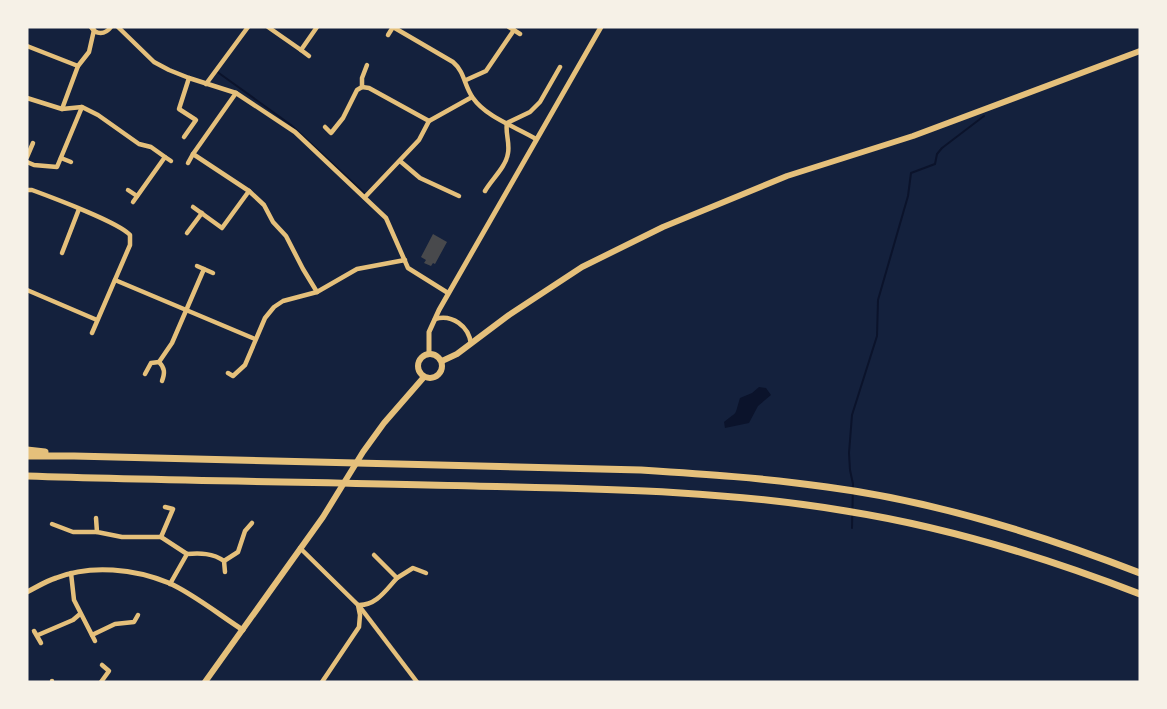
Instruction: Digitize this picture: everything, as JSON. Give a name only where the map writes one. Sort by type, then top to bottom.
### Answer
[{"type":"highway","points":[[27,450],[74,456]]},
{"type":"highway","points":[[27,456],[641,470],[732,476],[849,490],[993,522],[1085,551],[1140,573]]},
{"type":"highway","points":[[27,476],[648,490],[735,495],[849,511],[998,544],[1082,571],[1140,594]]},
{"type":"main road","points":[[442,361],[457,354],[509,315],[582,267],[681,219],[786,176],[913,136],[1140,51]]},
{"type":"main road","points":[[429,354],[435,354],[442,361],[442,370],[438,376],[430,378],[424,377],[419,372],[418,365],[420,358],[429,354]]},
{"type":"main road","points":[[205,682],[337,495],[363,452],[384,423],[424,377]]},
{"type":"street","points":[[62,109],[78,66],[89,52],[93,31],[104,33],[111,27],[120,29],[154,62],[189,78],[236,93],[295,132],[386,218],[408,268],[448,293]]},
{"type":"street","points":[[206,84],[248,27]]},
{"type":"street","points":[[268,27],[309,56]]},
{"type":"street","points":[[301,50],[317,27]]},
{"type":"street","points":[[388,35],[393,27],[453,62],[461,68],[472,97],[480,107],[536,139]]},
{"type":"street","points":[[429,354],[429,332],[448,293],[601,27]]},
{"type":"street","points":[[465,80],[486,71],[512,29],[520,34]]},
{"type":"street","points":[[28,43],[78,66]]},
{"type":"street","points":[[362,87],[362,78],[367,65]]},
{"type":"street","points":[[485,191],[508,156],[505,130],[507,123],[530,112],[540,102],[560,67]]},
{"type":"street","points":[[184,137],[196,120],[178,109],[189,78]]},
{"type":"street","points":[[331,133],[343,118],[357,90],[362,87],[369,88],[429,121]]},
{"type":"street","points":[[188,163],[236,93]]},
{"type":"street","points":[[365,197],[418,140],[429,121],[472,97]]},
{"type":"street","points":[[27,98],[62,109],[82,106],[139,144],[151,147],[171,161]]},
{"type":"street","points":[[27,162],[34,165],[57,167],[82,106]]},
{"type":"street","points":[[325,127],[336,138]]},
{"type":"street","points":[[27,157],[33,143]]},
{"type":"street","points":[[193,154],[222,175],[231,178],[264,205],[273,222],[286,236],[317,292]]},
{"type":"street","points":[[133,202],[165,157]]},
{"type":"street","points":[[61,158],[71,162]]},
{"type":"street","points":[[400,161],[420,178],[459,196]]},
{"type":"street","points":[[27,190],[80,209],[124,229],[130,235],[130,245],[92,333]]},
{"type":"street","points":[[128,190],[136,196]]},
{"type":"street","points":[[222,228],[249,191]]},
{"type":"street","points":[[193,207],[229,233]]},
{"type":"street","points":[[62,253],[80,209]]},
{"type":"street","points":[[187,233],[202,213]]},
{"type":"street","points":[[233,376],[245,364],[265,318],[274,307],[283,301],[317,292],[357,269],[405,260]]},
{"type":"street","points":[[197,266],[213,273]]},
{"type":"street","points":[[159,362],[171,343],[204,269]]},
{"type":"street","points":[[115,280],[255,339]]},
{"type":"street","points":[[27,290],[97,320]]},
{"type":"street","points":[[435,319],[446,317],[456,321],[468,332],[471,344]]},
{"type":"street","points":[[146,374],[151,363],[159,362]]},
{"type":"street","points":[[159,362],[163,366],[162,381]]},
{"type":"street","points":[[228,373],[233,376],[235,384]]},
{"type":"street","points":[[161,537],[176,508],[165,507]]},
{"type":"street","points":[[96,518],[97,532]]},
{"type":"street","points":[[224,561],[238,552],[246,531],[252,523]]},
{"type":"street","points":[[52,524],[73,532],[97,532],[122,537],[161,537],[187,554],[214,555],[224,561]]},
{"type":"street","points":[[240,526],[246,531]]},
{"type":"street","points":[[300,548],[358,605],[417,682]]},
{"type":"street","points":[[170,584],[187,554]]},
{"type":"street","points":[[374,555],[397,578]]},
{"type":"street","points":[[224,561],[225,572]]},
{"type":"street","points":[[358,605],[367,605],[375,601],[397,578],[413,568],[426,573]]},
{"type":"street","points":[[27,592],[57,577],[71,573],[95,570],[121,571],[147,576],[170,584],[243,630]]},
{"type":"street","points":[[71,573],[74,600],[94,638],[115,624],[134,622]]},
{"type":"street","points":[[322,682],[359,627],[358,605]]},
{"type":"street","points":[[41,643],[36,633],[73,620],[80,614]]},
{"type":"street","points":[[136,630],[134,622],[138,615]]},
{"type":"street","points":[[102,665],[110,671]]},
{"type":"street","points":[[101,682],[110,671],[116,669]]},
{"type":"water","points":[[759,387],[766,388],[771,395],[758,406],[749,423],[725,428],[724,422],[735,413],[740,398]]},
{"type":"building","points":[[433,234],[447,242],[435,264],[431,266],[424,263],[426,260],[421,257]]},
{"type":"waterway","points":[[216,71],[291,125],[364,193]]},
{"type":"waterway","points":[[852,528],[853,484],[849,453],[852,415],[877,336],[878,300],[908,196],[911,173],[935,164],[937,154],[942,148],[984,116]]}]
